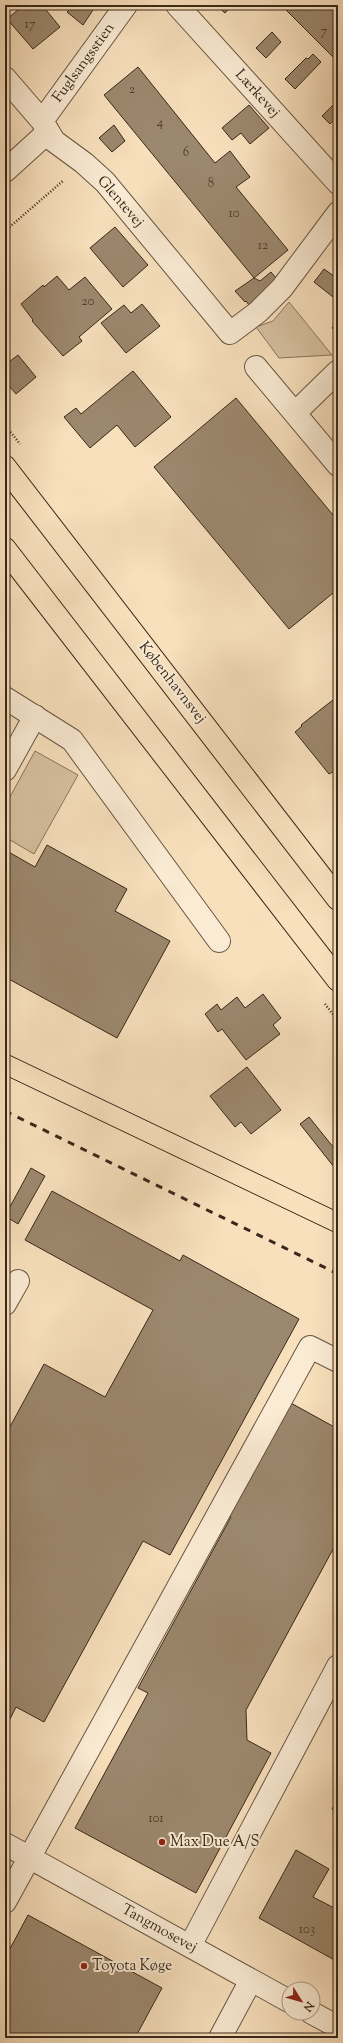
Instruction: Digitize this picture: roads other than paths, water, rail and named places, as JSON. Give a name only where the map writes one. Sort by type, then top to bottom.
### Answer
[{"type":"main road","name":"Københavnsvej","points":[[5,467],[338,899]]},
{"type":"main road","points":[[5,549],[338,980]]},
{"type":"street","name":"Fuglsangsstien","points":[[5,171],[45,127],[126,5]]},
{"type":"street","name":"Lærkevej","points":[[177,5],[338,183]]},
{"type":"street","name":"Glentevej","points":[[5,78],[45,127],[54,141],[84,163],[105,182],[230,333],[258,312],[282,288],[338,213]]},
{"type":"street","points":[[256,367],[338,464]]},
{"type":"street","points":[[295,413],[337,372]]},
{"type":"street","points":[[5,698],[72,740],[219,941]]},
{"type":"street","points":[[5,770],[35,716]]},
{"type":"street","points":[[5,1304],[18,1281]]},
{"type":"street","points":[[5,1902],[310,1346],[338,1362]]},
{"type":"street","points":[[190,1946],[338,1666]]},
{"type":"street","name":"Tangmosevej","points":[[5,1844],[281,1996]]},
{"type":"street","points":[[220,2038],[251,1980]]},
{"type":"street","points":[[321,2018],[338,2027]]},
{"type":"tram line","points":[[5,1053],[338,1212]]},
{"type":"tram line","points":[[5,1075],[338,1234]]},
{"type":"railway","points":[[5,1111],[338,1274]]},
{"type":"place","name":"Max Due A/S","points":[[162,1842]]},
{"type":"place","name":"Toyota Køge","points":[[84,1966]]}]
